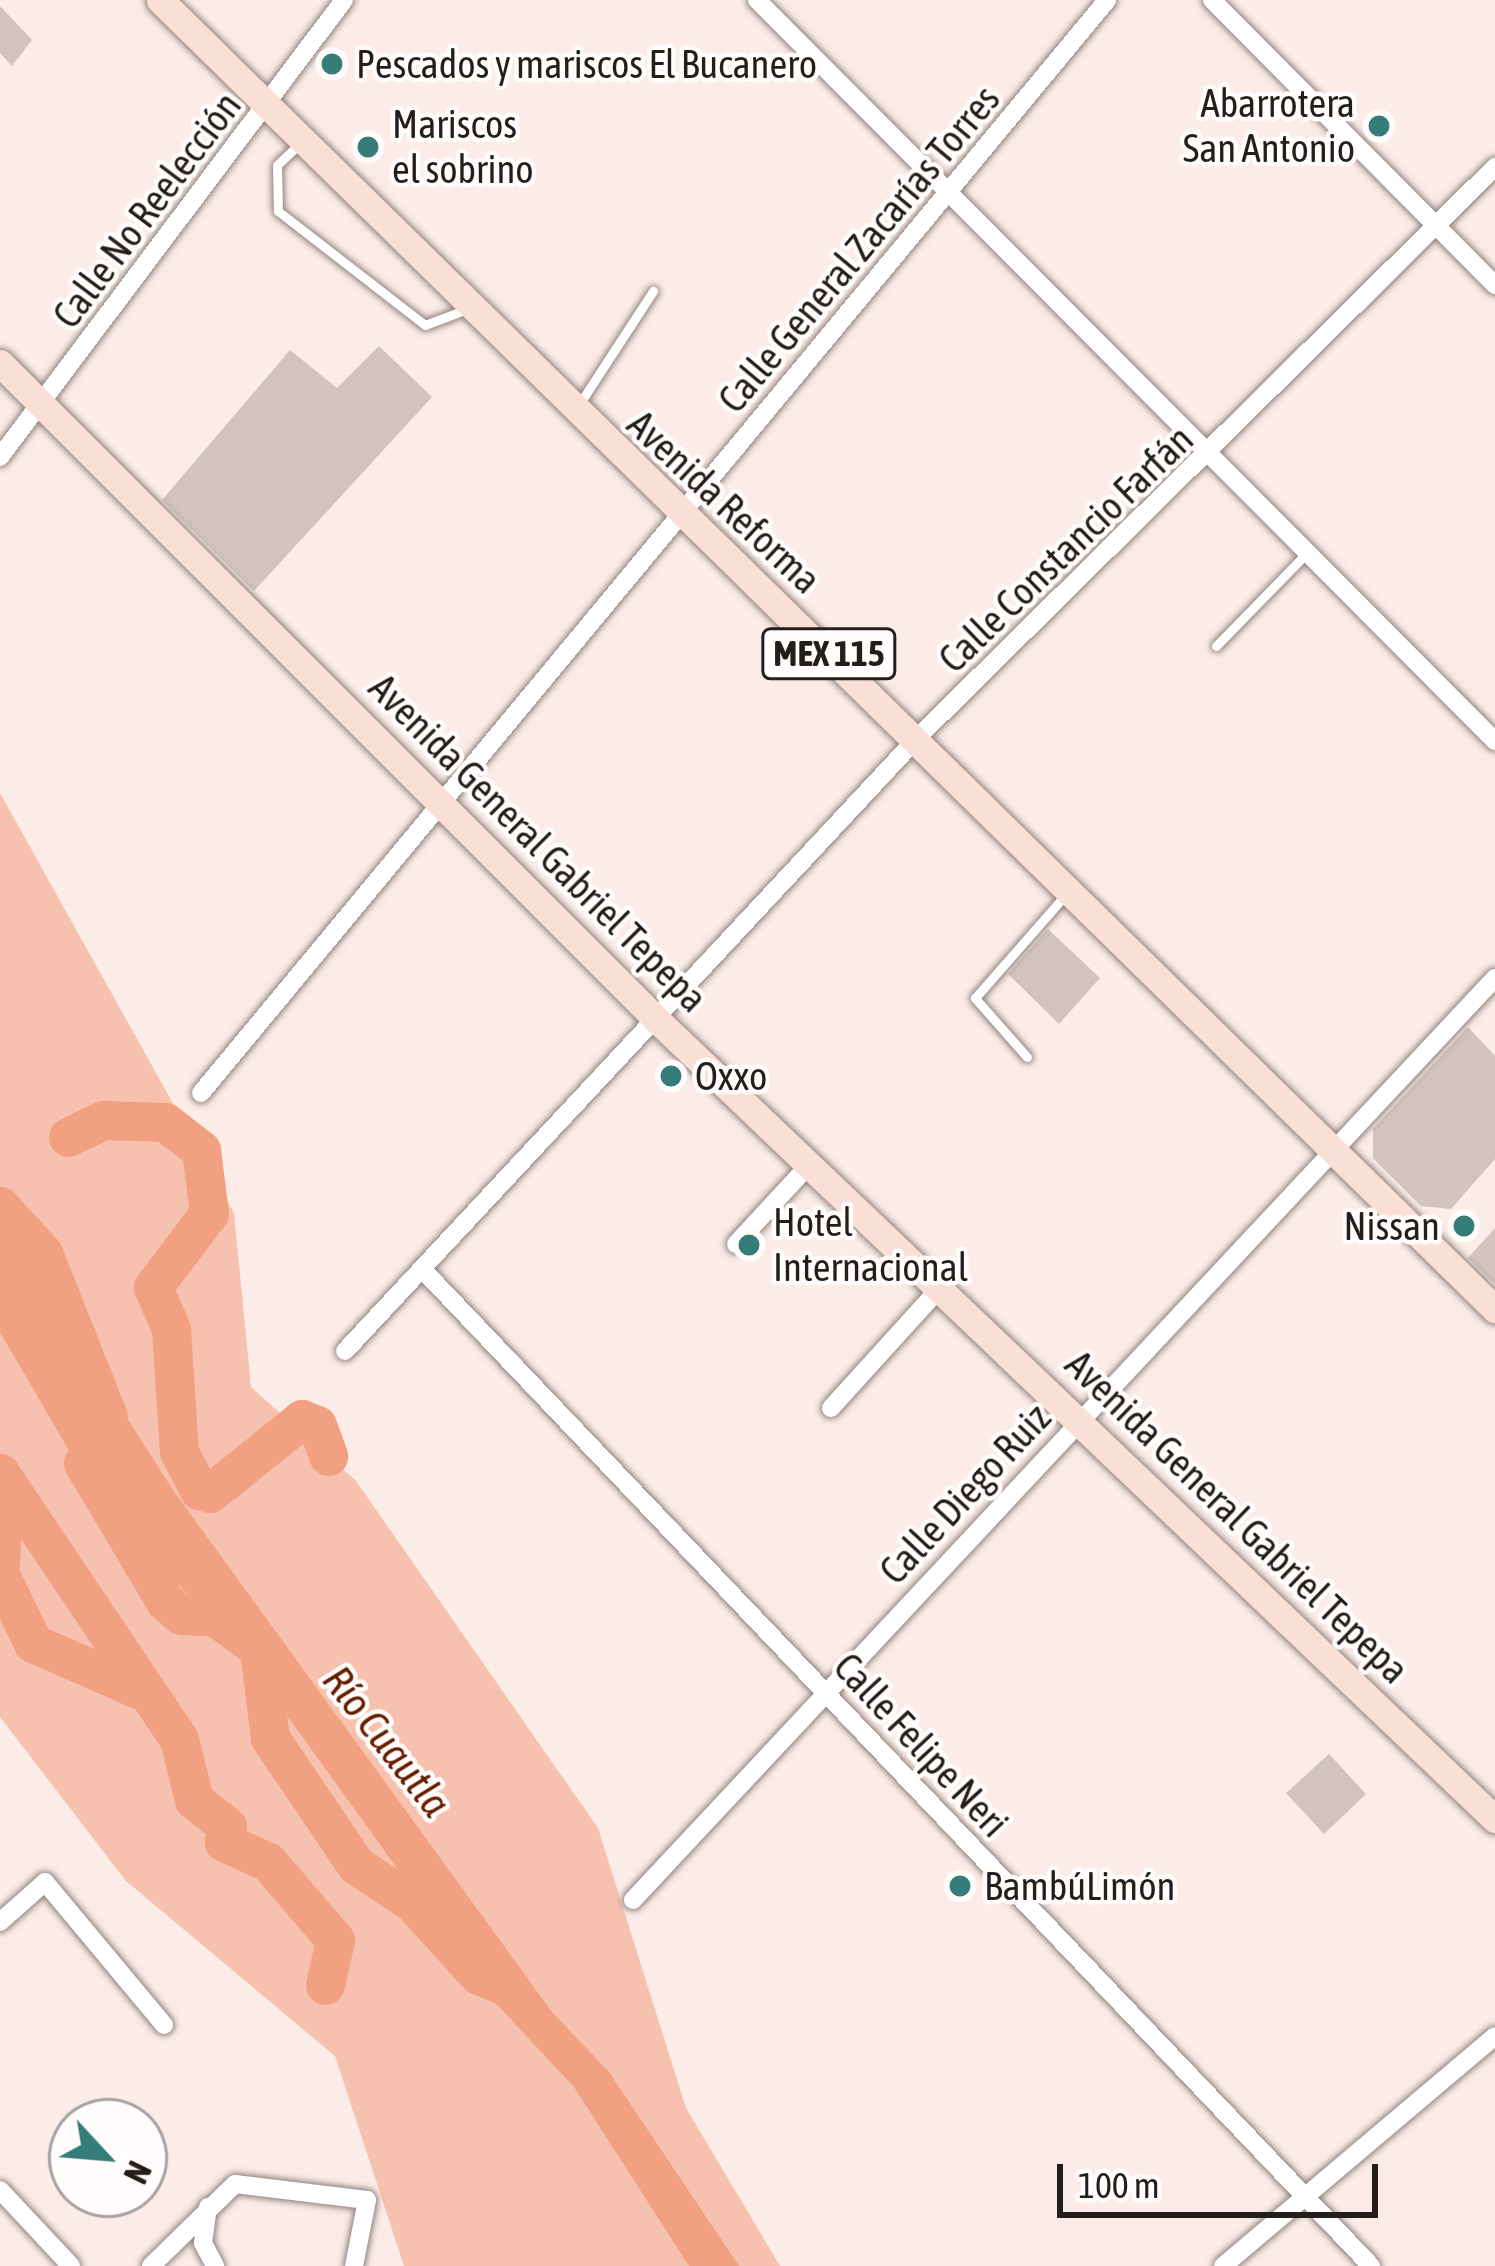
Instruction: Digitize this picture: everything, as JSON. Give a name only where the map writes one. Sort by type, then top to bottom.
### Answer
[{"type":"main road","name":"Avenida Reforma","points":[[160,0],[678,517],[919,736],[1495,1309]]},
{"type":"main road","name":"Avenida General Gabriel Tepepa","points":[[0,363],[657,1020],[1080,1417],[1495,1819]]},
{"type":"street","name":"Calle No Reelección","points":[[0,457],[344,0]]},
{"type":"street","points":[[757,0],[1303,557],[1495,741]]},
{"type":"street","name":"Calle General Zacarías Torres","points":[[201,1093],[1107,0]]},
{"type":"street","points":[[1212,0],[1495,285]]},
{"type":"street","name":"Calle Constancio Farfán","points":[[345,1351],[919,736],[1208,460],[1495,167]]},
{"type":"street","name":"Calle Diego Ruiz","points":[[633,1900],[1332,1144],[1495,978]]},
{"type":"street","points":[[736,1244],[809,1165]]},
{"type":"street","name":"Calle Felipe Neri","points":[[423,1270],[1371,2266]]},
{"type":"street","points":[[831,1408],[939,1289]]},
{"type":"street","points":[[0,1922],[46,1882],[164,2025]]},
{"type":"street","points":[[1223,2266],[1495,2036]]},
{"type":"street","points":[[152,2266],[235,2184],[367,2200],[354,2266]]},
{"type":"street","points":[[0,2191],[71,2266]]},
{"type":"street","points":[[208,2207],[203,2243],[215,2266]]},
{"type":"lane","points":[[303,140],[277,165],[278,211],[425,325],[453,323],[470,305]]},
{"type":"lane","points":[[574,412],[653,291]]},
{"type":"lane","points":[[1216,646],[1303,557]]},
{"type":"lane","points":[[1027,1057],[976,998],[1069,890]]},
{"type":"shaded area","points":[[0,793],[234,1213],[251,1387],[356,1481],[598,1828],[686,2108],[780,2266],[404,2266],[335,2056],[126,1881],[0,1717]]},
{"type":"shaded area","points":[[0,1219],[173,1490],[552,2012],[609,2072],[739,2266],[689,2266],[574,2087],[489,1996],[240,1650],[96,1497],[0,1332]]},
{"type":"building","points":[[0,6],[32,40],[12,66],[0,53]]},
{"type":"building","points":[[379,346],[432,397],[254,591],[162,500],[290,350],[337,388]]},
{"type":"building","points":[[1048,929],[1100,978],[1059,1024],[1008,974]]},
{"type":"building","points":[[1468,1027],[1495,1056],[1495,1159],[1451,1209],[1421,1206],[1373,1158],[1373,1129]]},
{"type":"building","points":[[1495,1228],[1495,1284],[1468,1258]]},
{"type":"building","points":[[1329,1754],[1366,1794],[1324,1834],[1286,1793]]},
{"type":"waterway","points":[[68,1137],[103,1120],[165,1122],[201,1150],[209,1213],[153,1287],[171,1329],[179,1452],[199,1490],[210,1493],[302,1419],[317,1425],[328,1456]]},
{"type":"waterway","points":[[0,1206],[43,1253],[108,1416]]},
{"type":"waterway","points":[[83,1463],[165,1601],[181,1615],[216,1617],[259,1649],[270,1738],[356,1865],[413,1903],[478,1975],[508,1987]]},
{"type":"waterway","points":[[0,1473],[179,1739],[194,1800],[227,1826],[224,1842],[268,1862],[335,1940],[325,1985]]},
{"type":"waterway","points":[[0,1563],[4,1489]]},
{"type":"waterway","points":[[0,1575],[33,1643],[140,1690]]},
{"type":"place","name":"Pescados y mariscos El Bucanero","points":[[332,64]]},
{"type":"place","name":"Abarrotera San Antonio","points":[[1379,126]]},
{"type":"place","name":"Mariscos el sobrino","points":[[368,147]]},
{"type":"place","name":"Oxxo","points":[[671,1076]]},
{"type":"place","name":"Nissan","points":[[1464,1226]]},
{"type":"place","name":"Hotel Internacional","points":[[749,1245]]},
{"type":"place","name":"BambúLimón","points":[[960,1886]]},
{"type":"water label","name":"Río Cuautla","points":[[387,1741]]}]
